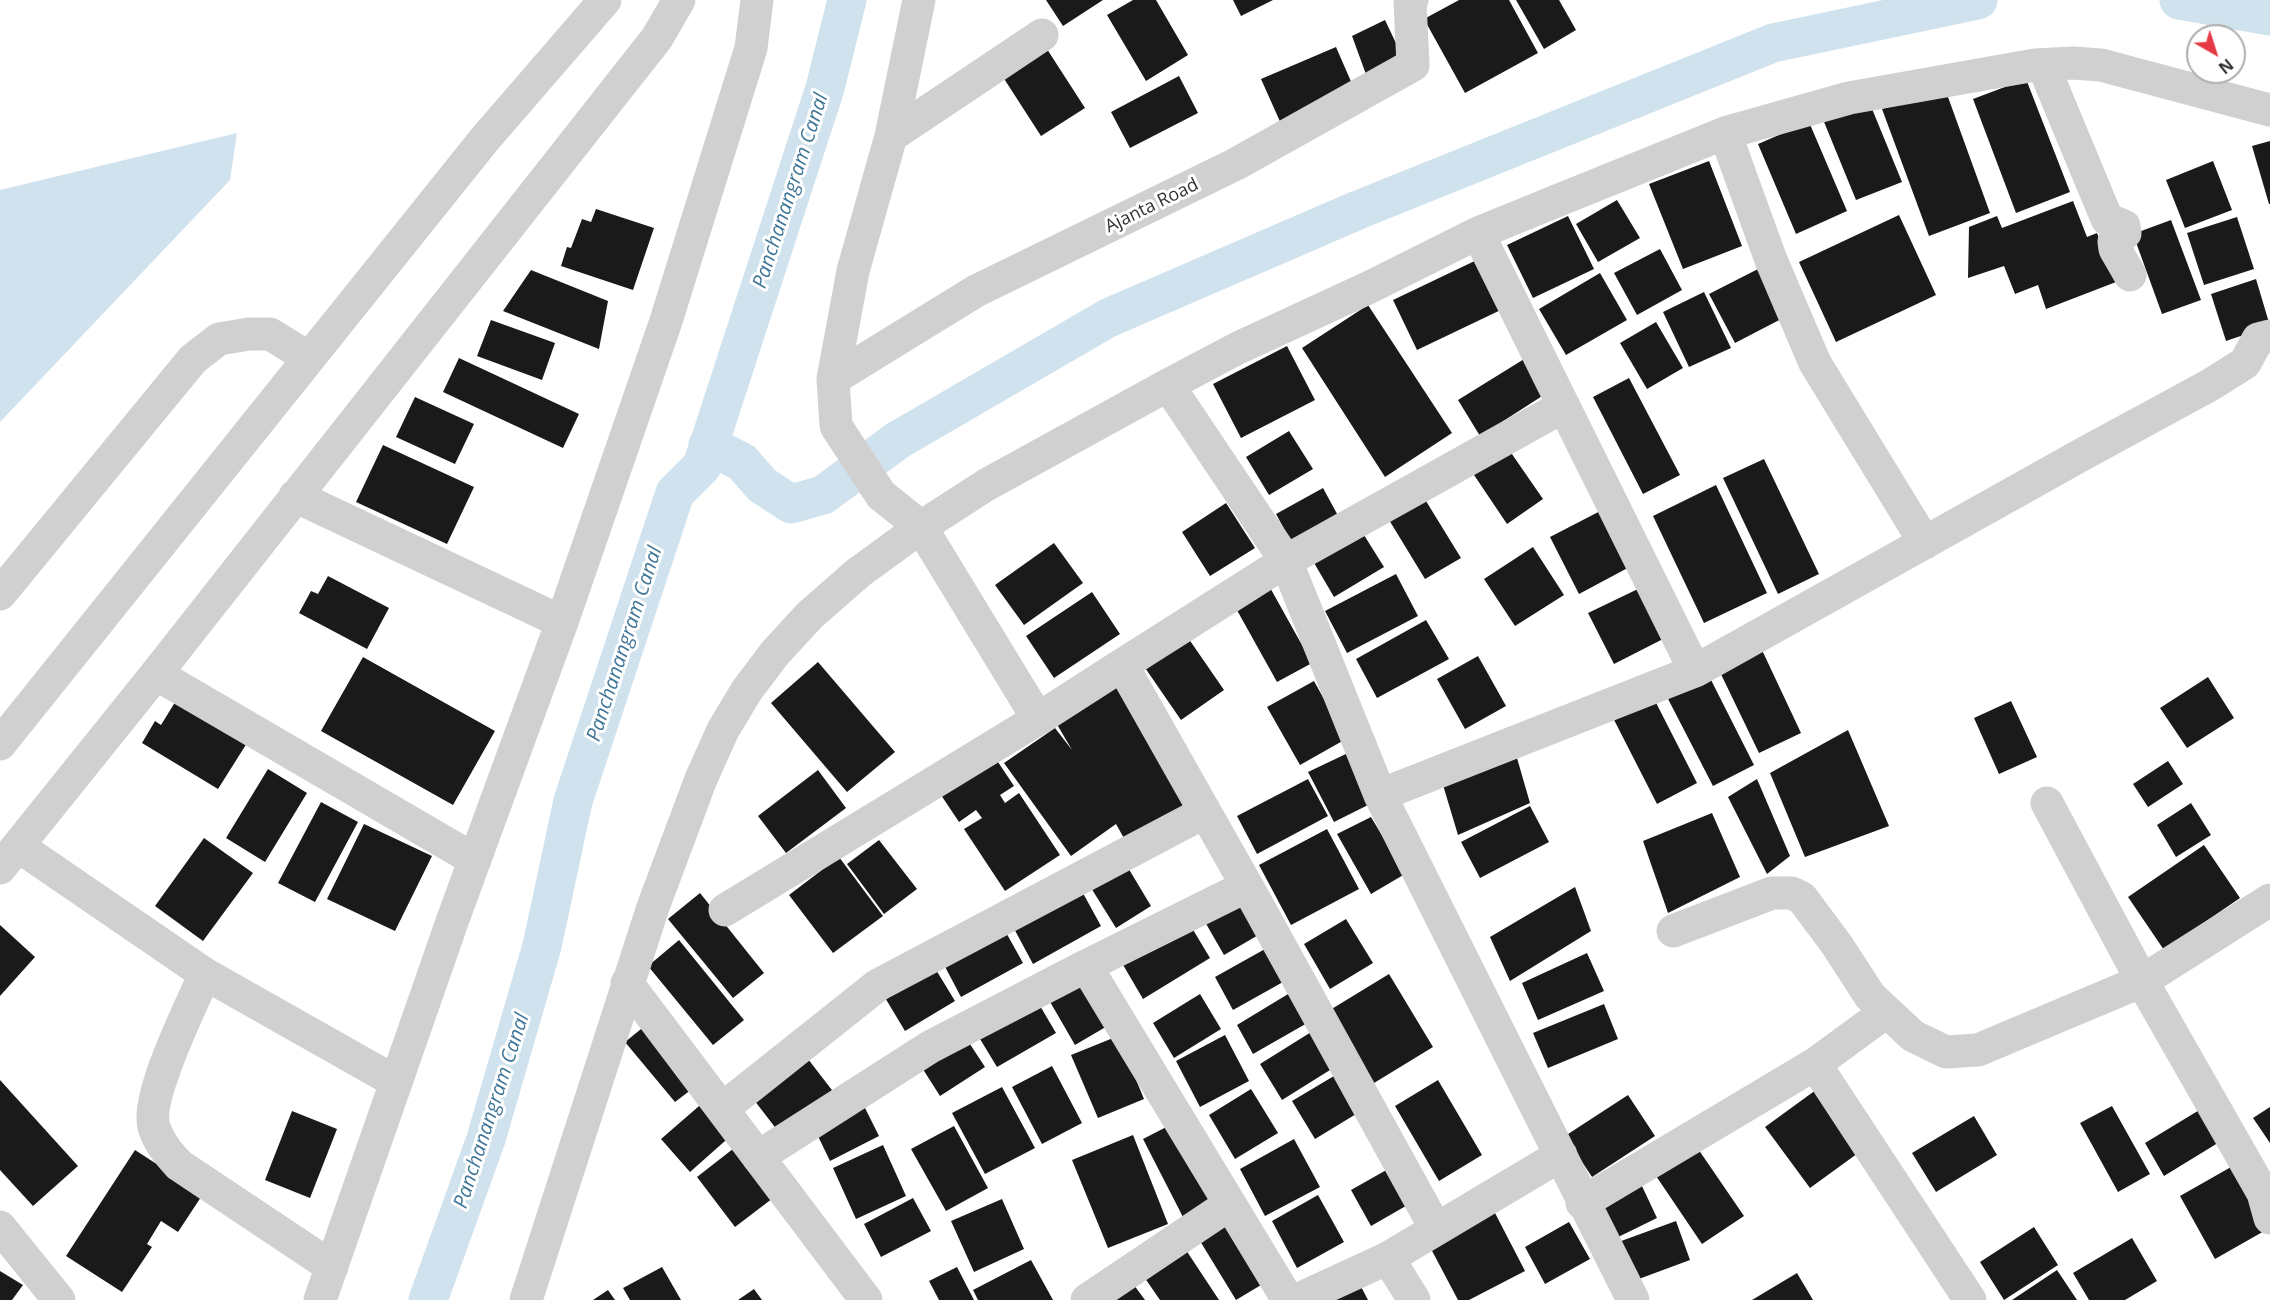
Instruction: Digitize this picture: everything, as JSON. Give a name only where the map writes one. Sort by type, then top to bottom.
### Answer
[{"type":"street","points":[[0,744],[484,140],[605,0]]},
{"type":"street","points":[[396,1082],[205,974],[9,857],[657,38],[679,0]]},
{"type":"street","points":[[320,1300],[475,860],[562,622],[666,321],[751,48],[757,0]]},
{"type":"street","points":[[919,0],[891,136],[853,271],[833,379],[836,426],[881,495],[921,527],[1038,719]]},
{"type":"street","name":"Ajanta Road","points":[[833,379],[976,291],[1236,164],[1413,65],[1410,2],[1412,0]]},
{"type":"street","points":[[891,136],[1042,35]]},
{"type":"street","points":[[526,1300],[627,982],[668,865],[723,730],[747,690],[775,653],[810,615],[858,573],[921,527],[986,484],[1238,348],[1370,287],[1478,233],[1725,133],[1849,98],[2043,65],[2073,63],[2101,66],[2270,110]]},
{"type":"street","points":[[2043,65],[2107,219],[2124,226],[2125,233],[2114,242],[2115,249],[2130,275]]},
{"type":"street","points":[[1725,133],[1771,260],[1815,363],[1925,543]]},
{"type":"street","points":[[1478,233],[1695,671]]},
{"type":"street","points":[[0,594],[193,359],[219,339],[249,334],[270,334],[309,358]]},
{"type":"street","points":[[1380,795],[1695,671],[2210,385],[2245,363],[2258,339],[2270,336]]},
{"type":"street","points":[[1168,385],[1286,561],[1380,795],[1561,1155],[1582,1203],[1633,1300]]},
{"type":"street","points":[[725,910],[1038,719],[1286,561],[1564,406]]},
{"type":"street","points":[[295,496],[562,622]]},
{"type":"street","points":[[1122,664],[1436,1229]]},
{"type":"street","points":[[156,674],[475,860]]},
{"type":"street","points":[[2047,803],[2142,981],[2263,1193],[2270,1218]]},
{"type":"street","points":[[722,1109],[878,985],[1205,812]]},
{"type":"street","points":[[758,1157],[930,1047],[1247,886]]},
{"type":"street","points":[[1673,931],[1773,892],[1792,893],[1802,898],[1837,945],[1870,996],[1913,1036],[1946,1052],[1978,1050],[2142,981],[2270,900]]},
{"type":"street","points":[[1086,966],[1288,1300]]},
{"type":"street","points":[[205,974],[153,1102],[153,1125],[162,1147],[179,1165],[332,1268]]},
{"type":"street","points":[[627,982],[866,1300]]},
{"type":"street","points":[[1582,1203],[1815,1064],[1886,1012]]},
{"type":"street","points":[[1815,1064],[1970,1300]]},
{"type":"street","points":[[1297,1300],[1388,1258],[1561,1155]]},
{"type":"street","points":[[1087,1300],[1230,1204]]},
{"type":"street","points":[[0,1227],[59,1300]]},
{"type":"street","points":[[1388,1258],[1414,1300]]},
{"type":"water","points":[[237,133],[230,180],[0,422],[0,190]]},
{"type":"building","points":[[1046,0],[1103,0],[1063,26]]},
{"type":"building","points":[[1133,0],[1156,0],[1188,55],[1146,81],[1107,15]]},
{"type":"building","points":[[1233,0],[1273,0],[1241,16]]},
{"type":"building","points":[[1459,0],[1509,0],[1538,53],[1465,93],[1424,19]]},
{"type":"building","points":[[1516,0],[1559,0],[1576,30],[1544,49]]},
{"type":"building","points":[[1385,20],[1402,56],[1367,77],[1352,36]]},
{"type":"building","points":[[1045,46],[1085,108],[1041,136],[1001,74]]},
{"type":"building","points":[[1336,47],[1356,93],[1282,126],[1261,79]]},
{"type":"building","points":[[1179,76],[1198,113],[1130,148],[1111,112]]},
{"type":"building","points":[[2026,79],[2070,192],[2016,213],[1973,99]]},
{"type":"building","points":[[1944,86],[1990,213],[1929,236],[1882,109]]},
{"type":"building","points":[[1868,99],[1902,182],[1856,200],[1822,117]]},
{"type":"building","points":[[1809,122],[1847,211],[1796,234],[1758,144]]},
{"type":"building","points":[[2270,141],[2270,204],[2269,204],[2252,146]]},
{"type":"building","points":[[1709,161],[1742,246],[1683,269],[1649,184]]},
{"type":"building","points":[[2213,161],[2232,210],[2185,228],[2166,180]]},
{"type":"building","points":[[1617,200],[1640,238],[1598,262],[1576,224]]},
{"type":"building","points":[[2073,201],[2087,237],[2097,233],[2116,282],[2046,309],[2038,285],[2015,294],[2004,266],[1968,278],[1969,227],[1997,216],[2002,228]]},
{"type":"building","points":[[596,209],[654,228],[633,290],[561,266],[567,247],[571,248],[582,219],[591,222]]},
{"type":"building","points":[[1899,215],[1936,295],[1836,342],[1799,262]]},
{"type":"building","points":[[1568,216],[1594,269],[1533,298],[1507,245]]},
{"type":"building","points":[[2237,217],[2254,269],[2204,285],[2187,233]]},
{"type":"building","points":[[2171,220],[2201,300],[2162,314],[2133,234]]},
{"type":"building","points":[[1660,249],[1682,290],[1637,315],[1614,273]]},
{"type":"building","points":[[1483,257],[1507,307],[1417,350],[1393,300]]},
{"type":"building","points":[[1760,268],[1785,317],[1735,343],[1709,294]]},
{"type":"building","points":[[531,270],[608,301],[599,349],[503,311]]},
{"type":"building","points":[[1600,273],[1627,320],[1566,355],[1539,309]]},
{"type":"building","points":[[2256,279],[2270,326],[2226,341],[2211,294]]},
{"type":"building","points":[[1704,292],[1731,348],[1689,367],[1663,312]]},
{"type":"building","points":[[1368,305],[1452,433],[1385,477],[1302,348]]},
{"type":"building","points":[[491,320],[555,343],[542,380],[477,356]]},
{"type":"building","points":[[1656,322],[1683,368],[1647,389],[1620,343]]},
{"type":"building","points":[[1287,346],[1315,400],[1241,438],[1213,384]]},
{"type":"building","points":[[1529,356],[1550,391],[1480,436],[1458,400]]},
{"type":"building","points":[[459,358],[579,414],[563,448],[443,392]]},
{"type":"building","points":[[1629,378],[1680,475],[1643,494],[1593,397]]},
{"type":"building","points":[[415,397],[474,424],[455,464],[396,437]]},
{"type":"building","points":[[1289,431],[1313,469],[1269,495],[1246,457]]},
{"type":"building","points":[[1505,444],[1543,499],[1507,524],[1470,469]]},
{"type":"building","points":[[383,445],[474,487],[447,544],[356,502]]},
{"type":"building","points":[[1764,459],[1819,574],[1778,594],[1723,478]]},
{"type":"building","points":[[1716,485],[1767,593],[1704,623],[1653,516]]},
{"type":"building","points":[[1323,488],[1342,523],[1295,549],[1276,514]]},
{"type":"building","points":[[1418,488],[1461,558],[1425,579],[1383,510]]},
{"type":"building","points":[[1226,503],[1255,548],[1210,576],[1182,532]]},
{"type":"building","points":[[1608,507],[1637,563],[1579,594],[1550,537]]},
{"type":"building","points":[[1359,527],[1384,567],[1334,597],[1310,556]]},
{"type":"building","points":[[1054,543],[1083,583],[1024,625],[995,585]]},
{"type":"building","points":[[1533,547],[1564,595],[1515,626],[1484,579]]},
{"type":"building","points":[[1396,574],[1418,616],[1347,653],[1325,611]]},
{"type":"building","points":[[328,576],[389,608],[367,649],[299,613],[311,591],[318,594]]},
{"type":"building","points":[[1268,584],[1312,663],[1277,682],[1233,603]]},
{"type":"building","points":[[1640,588],[1665,638],[1614,664],[1588,613]]},
{"type":"building","points":[[1092,592],[1120,634],[1054,678],[1026,636]]},
{"type":"building","points":[[1426,620],[1449,659],[1377,698],[1356,659]]},
{"type":"building","points":[[1184,632],[1224,690],[1181,720],[1141,662]]},
{"type":"building","points":[[1761,648],[1801,733],[1759,753],[1718,668]]},
{"type":"building","points":[[1478,656],[1506,706],[1465,729],[1437,679]]},
{"type":"building","points":[[363,657],[495,731],[453,805],[321,731]]},
{"type":"building","points":[[818,662],[895,752],[847,792],[771,703]]},
{"type":"building","points":[[1708,674],[1754,765],[1713,786],[1666,695]]},
{"type":"building","points":[[2208,677],[2234,718],[2187,748],[2160,708]]},
{"type":"building","points":[[1123,680],[1194,799],[1125,840],[1116,824],[1071,856],[1004,763],[1055,728],[1072,750],[1055,721]]},
{"type":"building","points":[[1314,681],[1346,739],[1300,765],[1267,707]]},
{"type":"building","points":[[1649,689],[1697,783],[1657,804],[1609,710]]},
{"type":"building","points":[[177,699],[247,743],[218,789],[142,743],[155,721],[161,725]]},
{"type":"building","points":[[2011,701],[2037,757],[1999,774],[1974,718]]},
{"type":"building","points":[[1848,730],[1889,826],[1805,857],[1770,773]]},
{"type":"building","points":[[1348,753],[1374,802],[1334,822],[1308,772]]},
{"type":"building","points":[[994,756],[1014,786],[1000,795],[1005,803],[1019,793],[1060,855],[1005,891],[964,829],[982,818],[976,810],[959,822],[939,792]]},
{"type":"building","points":[[1517,758],[1530,803],[1458,835],[1443,785]]},
{"type":"building","points":[[2168,761],[2183,784],[2148,807],[2133,784]]},
{"type":"building","points":[[268,769],[307,793],[265,862],[226,838]]},
{"type":"building","points":[[818,770],[846,808],[786,853],[758,816]]},
{"type":"building","points":[[1308,779],[1328,816],[1257,854],[1237,816]]},
{"type":"building","points":[[1757,779],[1790,856],[1767,874],[1728,797]]},
{"type":"building","points":[[321,802],[358,822],[315,902],[278,883]]},
{"type":"building","points":[[2191,803],[2211,835],[2176,857],[2157,825]]},
{"type":"building","points":[[1530,806],[1549,842],[1480,878],[1461,842]]},
{"type":"building","points":[[1712,813],[1740,877],[1668,913],[1643,841]]},
{"type":"building","points":[[1371,817],[1405,874],[1371,894],[1337,834]]},
{"type":"building","points":[[364,824],[432,856],[395,931],[327,899]]},
{"type":"building","points":[[1327,829],[1359,889],[1291,925],[1259,865]]},
{"type":"building","points":[[204,838],[253,873],[203,941],[155,906]]},
{"type":"building","points":[[879,840],[917,889],[884,914],[847,864]]},
{"type":"building","points":[[2204,845],[2240,898],[2164,950],[2128,897]]},
{"type":"building","points":[[839,857],[883,916],[833,953],[789,895]]},
{"type":"building","points":[[1124,861],[1151,906],[1116,928],[1088,883]]},
{"type":"building","points":[[1078,884],[1101,926],[1033,964],[1011,923]]},
{"type":"building","points":[[1575,887],[1591,931],[1510,981],[1490,937]]},
{"type":"building","points":[[1244,890],[1267,930],[1224,955],[1201,915]]},
{"type":"building","points":[[700,893],[764,973],[733,998],[668,919]]},
{"type":"building","points":[[1186,918],[1210,958],[1143,999],[1119,958]]},
{"type":"building","points":[[1346,919],[1373,963],[1330,989],[1304,944]]},
{"type":"building","points":[[0,925],[35,957],[0,996]]},
{"type":"building","points":[[1003,927],[1023,963],[961,997],[942,961]]},
{"type":"building","points":[[679,940],[744,1020],[713,1045],[648,966]]},
{"type":"building","points":[[1274,944],[1292,977],[1233,1010],[1215,977]]},
{"type":"building","points":[[1587,953],[1604,991],[1538,1020],[1522,983]]},
{"type":"building","points":[[930,960],[955,1001],[905,1031],[881,991]]},
{"type":"building","points":[[1389,974],[1433,1047],[1374,1083],[1330,1010]]},
{"type":"building","points":[[1083,980],[1109,1025],[1075,1045],[1049,1000]]},
{"type":"building","points":[[1298,988],[1316,1018],[1253,1054],[1237,1025]]},
{"type":"building","points":[[1200,994],[1221,1029],[1174,1058],[1153,1023]]},
{"type":"building","points":[[1036,999],[1056,1033],[997,1067],[977,1034]]},
{"type":"building","points":[[1604,1004],[1618,1039],[1548,1068],[1533,1033]]},
{"type":"building","points":[[646,1025],[696,1086],[675,1102],[625,1042]]},
{"type":"building","points":[[1316,1029],[1338,1065],[1282,1100],[1260,1064]]},
{"type":"building","points":[[964,1035],[985,1067],[940,1096],[919,1063]]},
{"type":"building","points":[[1225,1035],[1249,1081],[1200,1107],[1176,1061]]},
{"type":"building","points":[[1118,1036],[1144,1099],[1098,1118],[1071,1055]]},
{"type":"building","points":[[808,1059],[835,1094],[781,1135],[754,1100]]},
{"type":"building","points":[[1052,1066],[1082,1123],[1042,1144],[1012,1087]]},
{"type":"building","points":[[1344,1070],[1366,1108],[1315,1139],[1292,1101]]},
{"type":"building","points":[[0,1080],[78,1166],[33,1206],[0,1170]]},
{"type":"building","points":[[1438,1080],[1482,1155],[1439,1181],[1395,1106]]},
{"type":"building","points":[[1002,1087],[1035,1148],[985,1174],[952,1113]]},
{"type":"building","points":[[1820,1087],[1865,1148],[1810,1188],[1765,1127]]},
{"type":"building","points":[[1251,1089],[1278,1133],[1235,1159],[1209,1115]]},
{"type":"building","points":[[1628,1095],[1655,1136],[1592,1177],[1565,1136]]},
{"type":"building","points":[[706,1100],[734,1133],[690,1172],[661,1139]]},
{"type":"building","points":[[864,1106],[879,1136],[830,1161],[815,1130]]},
{"type":"building","points":[[2112,1106],[2150,1174],[2118,1192],[2080,1123]]},
{"type":"building","points":[[2206,1106],[2226,1138],[2164,1176],[2145,1143]]},
{"type":"building","points":[[2270,1107],[2270,1143],[2253,1118]]},
{"type":"building","points":[[292,1111],[337,1129],[310,1198],[265,1180]]},
{"type":"building","points":[[1974,1116],[1997,1155],[1936,1192],[1912,1153]]},
{"type":"building","points":[[1176,1122],[1217,1202],[1184,1219],[1143,1139]]},
{"type":"building","points":[[954,1126],[988,1188],[946,1211],[911,1149]]},
{"type":"building","points":[[1133,1135],[1168,1224],[1108,1248],[1072,1160]]},
{"type":"building","points":[[1294,1139],[1320,1187],[1265,1216],[1240,1169]]},
{"type":"building","points":[[1694,1143],[1744,1216],[1702,1244],[1652,1170]]},
{"type":"building","points":[[738,1145],[777,1195],[735,1227],[697,1177]]},
{"type":"building","points":[[883,1145],[906,1196],[856,1219],[833,1168]]},
{"type":"building","points":[[135,1150],[203,1194],[178,1232],[161,1221],[147,1244],[152,1247],[122,1292],[66,1256]]},
{"type":"building","points":[[1397,1164],[1418,1199],[1371,1226],[1351,1190]]},
{"type":"building","points":[[2231,1167],[2266,1230],[2215,1259],[2180,1196]]},
{"type":"building","points":[[1641,1184],[1657,1218],[1610,1241],[1594,1207]]},
{"type":"building","points":[[1318,1195],[1344,1242],[1297,1268],[1272,1221]]},
{"type":"building","points":[[913,1198],[931,1231],[881,1257],[864,1224]]},
{"type":"building","points":[[1002,1199],[1024,1249],[974,1272],[951,1221]]},
{"type":"building","points":[[1495,1213],[1525,1271],[1469,1300],[1458,1300],[1430,1247]]},
{"type":"building","points":[[1233,1215],[1271,1279],[1236,1300],[1197,1236]]},
{"type":"building","points":[[1676,1221],[1690,1260],[1628,1283],[1613,1244]]},
{"type":"building","points":[[1569,1222],[1590,1259],[1545,1284],[1525,1247]]},
{"type":"building","points":[[2034,1227],[2058,1265],[2004,1300],[1980,1262]]},
{"type":"building","points":[[2132,1238],[2157,1281],[2125,1300],[2089,1300],[2073,1273]]},
{"type":"building","points":[[1182,1244],[1219,1300],[1160,1300],[1140,1271]]},
{"type":"building","points":[[1031,1260],[1053,1300],[978,1300],[973,1290]]},
{"type":"building","points":[[662,1267],[681,1300],[630,1300],[623,1288]]},
{"type":"building","points":[[957,1267],[974,1300],[939,1300],[929,1281]]},
{"type":"building","points":[[2057,1270],[2077,1300],[2012,1300]]},
{"type":"building","points":[[0,1271],[23,1285],[12,1300],[0,1300]]},
{"type":"building","points":[[1797,1273],[1813,1300],[1752,1300]]},
{"type":"building","points":[[1128,1277],[1145,1300],[1096,1300]]},
{"type":"building","points":[[1356,1277],[1368,1300],[1332,1300]]},
{"type":"building","points":[[754,1289],[762,1300],[738,1300]]},
{"type":"building","points":[[608,1290],[615,1300],[593,1300]]},
{"type":"waterway","name":"Panchanangram Canal","points":[[428,1300],[486,1139],[542,946],[573,801],[675,493],[702,466],[825,88],[847,0]]},
{"type":"waterway","points":[[708,445],[742,462],[762,485],[791,504],[823,495],[898,440],[1108,318],[1358,210],[1773,43],[1978,0]]},
{"type":"waterway","points":[[2179,0],[2270,16]]}]
